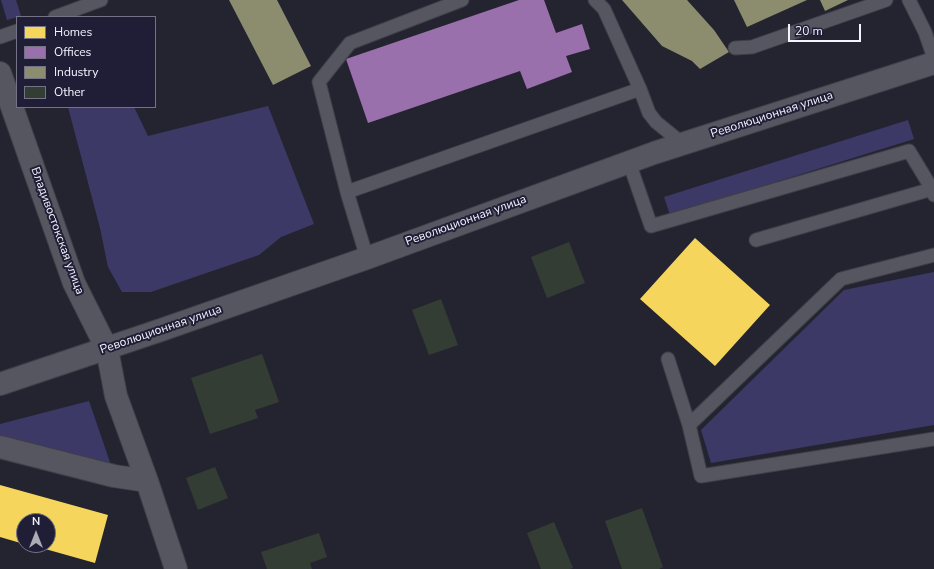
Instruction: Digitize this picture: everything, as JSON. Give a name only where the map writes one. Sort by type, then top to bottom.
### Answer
[{"type":"main road","name":"Революционная улица","points":[[0,384],[107,349],[367,258],[629,162],[934,63]]},
{"type":"main road","name":"Владивостокская улица","points":[[0,74],[74,283],[107,349],[116,396],[147,481],[176,569]]},
{"type":"main road","points":[[0,447],[114,476],[147,481]]},
{"type":"lane","points":[[58,16],[101,0]]},
{"type":"lane","points":[[367,258],[347,192],[319,82],[350,43],[462,0]]},
{"type":"lane","points":[[595,0],[604,9],[640,88],[649,113],[656,122],[684,144]]},
{"type":"lane","points":[[735,48],[752,47],[886,0]]},
{"type":"lane","points":[[909,0],[925,32],[934,58]]},
{"type":"lane","points":[[0,37],[16,31]]},
{"type":"lane","points":[[347,192],[640,88]]},
{"type":"lane","points":[[629,162],[651,226],[909,150],[933,192],[756,240]]},
{"type":"lane","points":[[689,425],[841,279],[934,255]]},
{"type":"lane","points":[[668,359],[689,425],[701,476],[934,439]]},
{"type":"shaded area","points":[[1,0],[16,0],[21,16],[16,16],[16,17],[7,20]]},
{"type":"shaded area","points":[[268,106],[314,224],[281,237],[259,255],[151,292],[122,292],[108,267],[100,228],[68,108],[134,108],[148,136]]},
{"type":"shaded area","points":[[908,120],[914,139],[670,215],[664,197]]},
{"type":"shaded area","points":[[934,272],[934,425],[711,463],[701,430],[844,290]]},
{"type":"shaded area","points":[[89,401],[113,471],[0,438],[0,424]]},
{"type":"building: Homes","points":[[695,238],[770,305],[715,366],[640,299]]},
{"type":"building: Homes","points":[[0,485],[108,515],[95,563],[56,552],[56,513],[16,513],[16,542],[0,537]]},
{"type":"building: Offices","points":[[519,0],[544,0],[556,33],[582,24],[590,49],[566,56],[572,72],[527,89],[520,71],[368,123],[346,59]]},
{"type":"building: Industry","points":[[229,0],[277,0],[311,66],[273,85]]},
{"type":"building: Industry","points":[[622,0],[687,0],[714,30],[729,52],[700,69],[692,61],[662,46]]},
{"type":"building: Industry","points":[[734,0],[807,0],[747,27]]},
{"type":"building: Industry","points":[[820,0],[848,0],[825,11]]},
{"type":"building: Other","points":[[569,242],[585,283],[547,298],[531,257]]},
{"type":"building: Other","points":[[441,299],[458,345],[429,355],[412,310]]},
{"type":"building: Other","points":[[262,354],[279,402],[255,410],[258,418],[210,434],[191,378]]},
{"type":"building: Other","points":[[215,467],[228,498],[198,510],[186,478]]},
{"type":"building: Other","points":[[642,508],[663,567],[659,569],[622,569],[605,521]]},
{"type":"building: Other","points":[[554,522],[573,568],[541,569],[527,533]]},
{"type":"building: Other","points":[[319,533],[327,557],[310,563],[312,569],[267,569],[261,552]]}]
